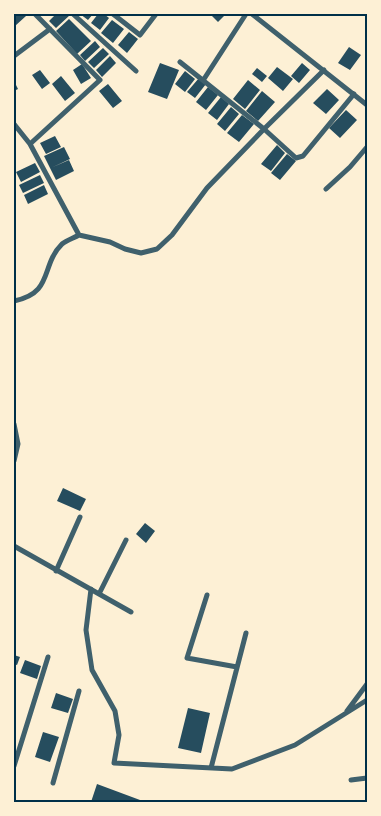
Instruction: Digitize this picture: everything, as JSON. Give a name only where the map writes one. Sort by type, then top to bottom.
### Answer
[{"type":"street","points":[[30,144],[100,80],[35,14]]},
{"type":"street","points":[[73,14],[136,71]]},
{"type":"street","points":[[113,14],[140,35],[156,14]]},
{"type":"street","points":[[204,79],[246,14]]},
{"type":"street","points":[[252,14],[367,105]]},
{"type":"street","points":[[14,56],[50,29]]},
{"type":"street","points":[[180,62],[204,79],[264,129],[292,156],[300,158],[354,94]]},
{"type":"street","points":[[14,301],[34,294],[40,288],[57,251],[64,243],[80,235],[110,242],[125,249],[141,253],[157,249],[172,235],[207,188],[324,70]]},
{"type":"street","points":[[14,124],[30,144],[80,235]]},
{"type":"street","points":[[326,188],[350,168],[367,147]]},
{"type":"street","points":[[14,424],[18,444],[14,460]]},
{"type":"street","points":[[56,570],[80,517]]},
{"type":"street","points":[[99,594],[126,540]]},
{"type":"street","points":[[14,546],[130,612]]},
{"type":"street","points":[[91,589],[86,630],[92,670],[115,710],[119,735],[114,763],[232,769],[294,746],[367,700]]},
{"type":"street","points":[[207,595],[187,658],[237,667]]},
{"type":"street","points":[[211,768],[246,633]]},
{"type":"street","points":[[14,766],[48,658]]},
{"type":"street","points":[[346,713],[367,684]]},
{"type":"street","points":[[53,782],[79,691]]},
{"type":"street","points":[[352,780],[367,778]]},
{"type":"building","points":[[14,14],[24,14],[26,16],[15,26]]},
{"type":"building","points":[[56,14],[70,15],[56,28],[49,21]]},
{"type":"building","points":[[80,14],[93,14],[88,20]]},
{"type":"building","points":[[98,14],[104,14],[109,18],[100,30],[91,23]]},
{"type":"building","points":[[210,14],[226,14],[218,22]]},
{"type":"building","points":[[69,19],[91,41],[77,54],[56,31]]},
{"type":"building","points":[[112,20],[124,29],[113,43],[101,33]]},
{"type":"building","points":[[129,32],[138,39],[127,53],[118,45]]},
{"type":"building","points":[[95,41],[100,47],[85,61],[80,55]]},
{"type":"building","points":[[349,47],[361,55],[350,70],[338,63]]},
{"type":"building","points":[[103,48],[109,54],[94,68],[88,62]]},
{"type":"building","points":[[110,56],[116,63],[102,77],[96,70]]},
{"type":"building","points":[[160,63],[179,70],[167,99],[148,92]]},
{"type":"building","points":[[302,63],[310,70],[299,83],[291,76]]},
{"type":"building","points":[[82,64],[91,78],[81,84],[73,70]]},
{"type":"building","points":[[277,67],[293,79],[283,91],[268,78]]},
{"type":"building","points":[[257,68],[267,76],[262,82],[252,74]]},
{"type":"building","points":[[40,70],[50,83],[42,89],[32,75]]},
{"type":"building","points":[[185,71],[195,79],[185,92],[175,84]]},
{"type":"building","points":[[61,76],[75,93],[65,101],[52,84]]},
{"type":"building","points":[[199,78],[206,84],[195,98],[187,92]]},
{"type":"building","points":[[248,80],[260,90],[245,109],[233,99]]},
{"type":"building","points":[[14,81],[18,89],[14,91]]},
{"type":"building","points":[[108,84],[122,101],[113,108],[99,91]]},
{"type":"building","points":[[208,87],[218,95],[206,110],[196,102]]},
{"type":"building","points":[[327,89],[339,100],[326,114],[313,103]]},
{"type":"building","points":[[262,91],[275,102],[258,121],[246,111]]},
{"type":"building","points":[[221,97],[229,104],[217,120],[208,113]]},
{"type":"building","points":[[231,107],[239,114],[225,131],[217,124]]},
{"type":"building","points":[[346,110],[357,120],[340,138],[329,128]]},
{"type":"building","points":[[242,115],[254,124],[239,142],[227,133]]},
{"type":"building","points":[[55,136],[61,147],[46,154],[40,143]]},
{"type":"building","points":[[277,145],[285,153],[271,171],[261,164]]},
{"type":"building","points":[[64,147],[70,159],[53,167],[69,160],[74,171],[56,180],[44,156]]},
{"type":"building","points":[[287,154],[296,161],[280,180],[271,173]]},
{"type":"building","points":[[35,163],[40,172],[21,182],[16,172]]},
{"type":"building","points":[[40,175],[44,183],[23,193],[19,185]]},
{"type":"building","points":[[44,185],[48,194],[28,204],[24,195]]},
{"type":"building","points":[[63,488],[86,499],[80,511],[57,501]]},
{"type":"building","points":[[145,523],[155,531],[146,543],[136,534]]},
{"type":"building","points":[[14,655],[20,657],[17,665],[14,664]]},
{"type":"building","points":[[25,660],[41,666],[37,679],[20,673]]},
{"type":"building","points":[[56,693],[73,699],[68,713],[51,708]]},
{"type":"building","points":[[188,708],[210,713],[201,753],[178,748]]},
{"type":"building","points":[[43,732],[59,737],[50,762],[35,757]]},
{"type":"building","points":[[97,784],[140,800],[139,802],[91,802]]}]
